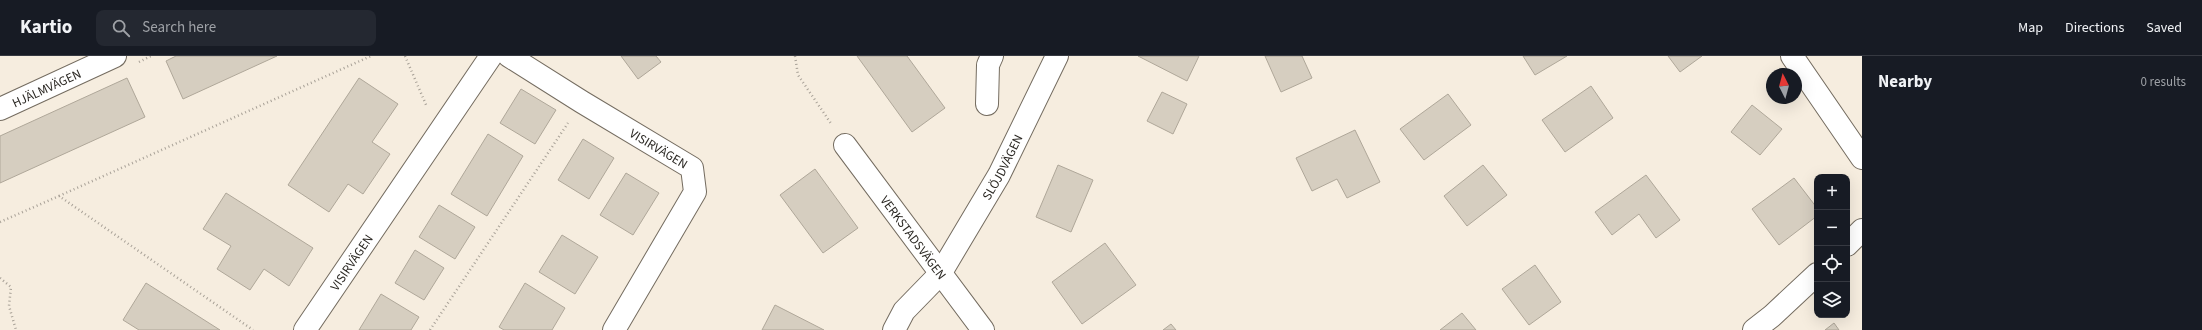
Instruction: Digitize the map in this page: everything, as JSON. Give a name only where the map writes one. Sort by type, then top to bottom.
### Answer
[{"type":"street","name":"HJÄLMVÄGEN","points":[[0,109],[115,56]]},
{"type":"street","name":"VISIRVÄGEN","points":[[305,330],[491,56]]},
{"type":"street","name":"VISIRVÄGEN","points":[[509,56],[692,168],[696,192],[614,330]]},
{"type":"street","points":[[987,104],[988,65],[992,56]]},
{"type":"street","name":"SLÖJDVÄGEN","points":[[894,330],[904,312],[940,274],[999,175],[1056,56]]},
{"type":"street","points":[[1792,56],[1862,158]]},
{"type":"street","name":"VERKSTADSVÄGEN","points":[[845,145],[983,330]]},
{"type":"street","points":[[1850,242],[1862,230]]},
{"type":"street","points":[[1754,330],[1772,316],[1814,277]]},
{"type":"path","points":[[0,222],[371,56]]},
{"type":"path","points":[[795,56],[798,75],[845,145]]},
{"type":"path","points":[[430,330],[582,102]]},
{"type":"path","points":[[58,196],[252,330]]},
{"type":"path","points":[[0,278],[11,287],[9,306],[16,330]]},
{"type":"building","points":[[176,56],[277,56],[183,99],[166,61]]},
{"type":"building","points":[[621,56],[656,56],[661,62],[638,79]]},
{"type":"building","points":[[857,56],[907,56],[945,108],[912,132]]},
{"type":"building","points":[[1138,56],[1199,56],[1187,81]]},
{"type":"building","points":[[1265,56],[1302,56],[1312,78],[1281,92]]},
{"type":"building","points":[[1523,56],[1567,56],[1535,75]]},
{"type":"building","points":[[1668,56],[1702,56],[1680,72]]},
{"type":"building","points":[[127,78],[145,117],[0,183],[0,136]]},
{"type":"building","points":[[359,78],[398,104],[372,142],[390,154],[363,194],[348,184],[329,212],[288,185]]},
{"type":"building","points":[[1591,86],[1613,118],[1565,152],[1542,120]]},
{"type":"building","points":[[521,89],[556,110],[535,144],[500,123]]},
{"type":"building","points":[[1162,92],[1187,104],[1173,134],[1147,121]]},
{"type":"building","points":[[1448,94],[1471,125],[1424,160],[1400,129]]},
{"type":"building","points":[[1752,105],[1782,129],[1760,155],[1731,132]]},
{"type":"building","points":[[1355,130],[1380,182],[1347,198],[1337,179],[1312,191],[1296,158]]},
{"type":"building","points":[[488,134],[523,156],[487,216],[451,194]]},
{"type":"building","points":[[583,139],[614,158],[589,199],[558,180]]},
{"type":"building","points":[[1058,165],[1093,180],[1071,232],[1036,217]]},
{"type":"building","points":[[1483,165],[1507,195],[1467,226],[1444,196]]},
{"type":"building","points":[[815,169],[858,228],[823,253],[780,195]]},
{"type":"building","points":[[626,173],[659,193],[633,235],[600,215]]},
{"type":"building","points":[[1646,175],[1680,220],[1656,238],[1639,214],[1612,235],[1595,212]]},
{"type":"building","points":[[1794,178],[1814,204],[1814,218],[1779,245],[1752,209]]},
{"type":"building","points":[[226,193],[313,248],[289,286],[264,269],[250,290],[217,269],[231,246],[203,229]]},
{"type":"building","points":[[439,205],[475,227],[455,259],[419,237]]},
{"type":"building","points":[[562,235],[598,257],[575,294],[539,272]]},
{"type":"building","points":[[1105,243],[1136,285],[1082,324],[1052,282]]},
{"type":"building","points":[[415,250],[444,268],[424,300],[395,283]]},
{"type":"building","points":[[1535,265],[1561,302],[1529,325],[1502,289]]},
{"type":"building","points":[[146,283],[220,330],[139,330],[123,320]]},
{"type":"building","points":[[525,283],[565,308],[552,330],[504,330],[499,327]]},
{"type":"building","points":[[381,294],[419,317],[411,330],[359,330]]},
{"type":"building","points":[[775,305],[824,330],[762,330]]},
{"type":"building","points":[[1462,313],[1476,330],[1440,330]]},
{"type":"building","points":[[1834,323],[1839,330],[1825,330]]},
{"type":"building","points":[[1171,324],[1176,330],[1163,330]]}]
